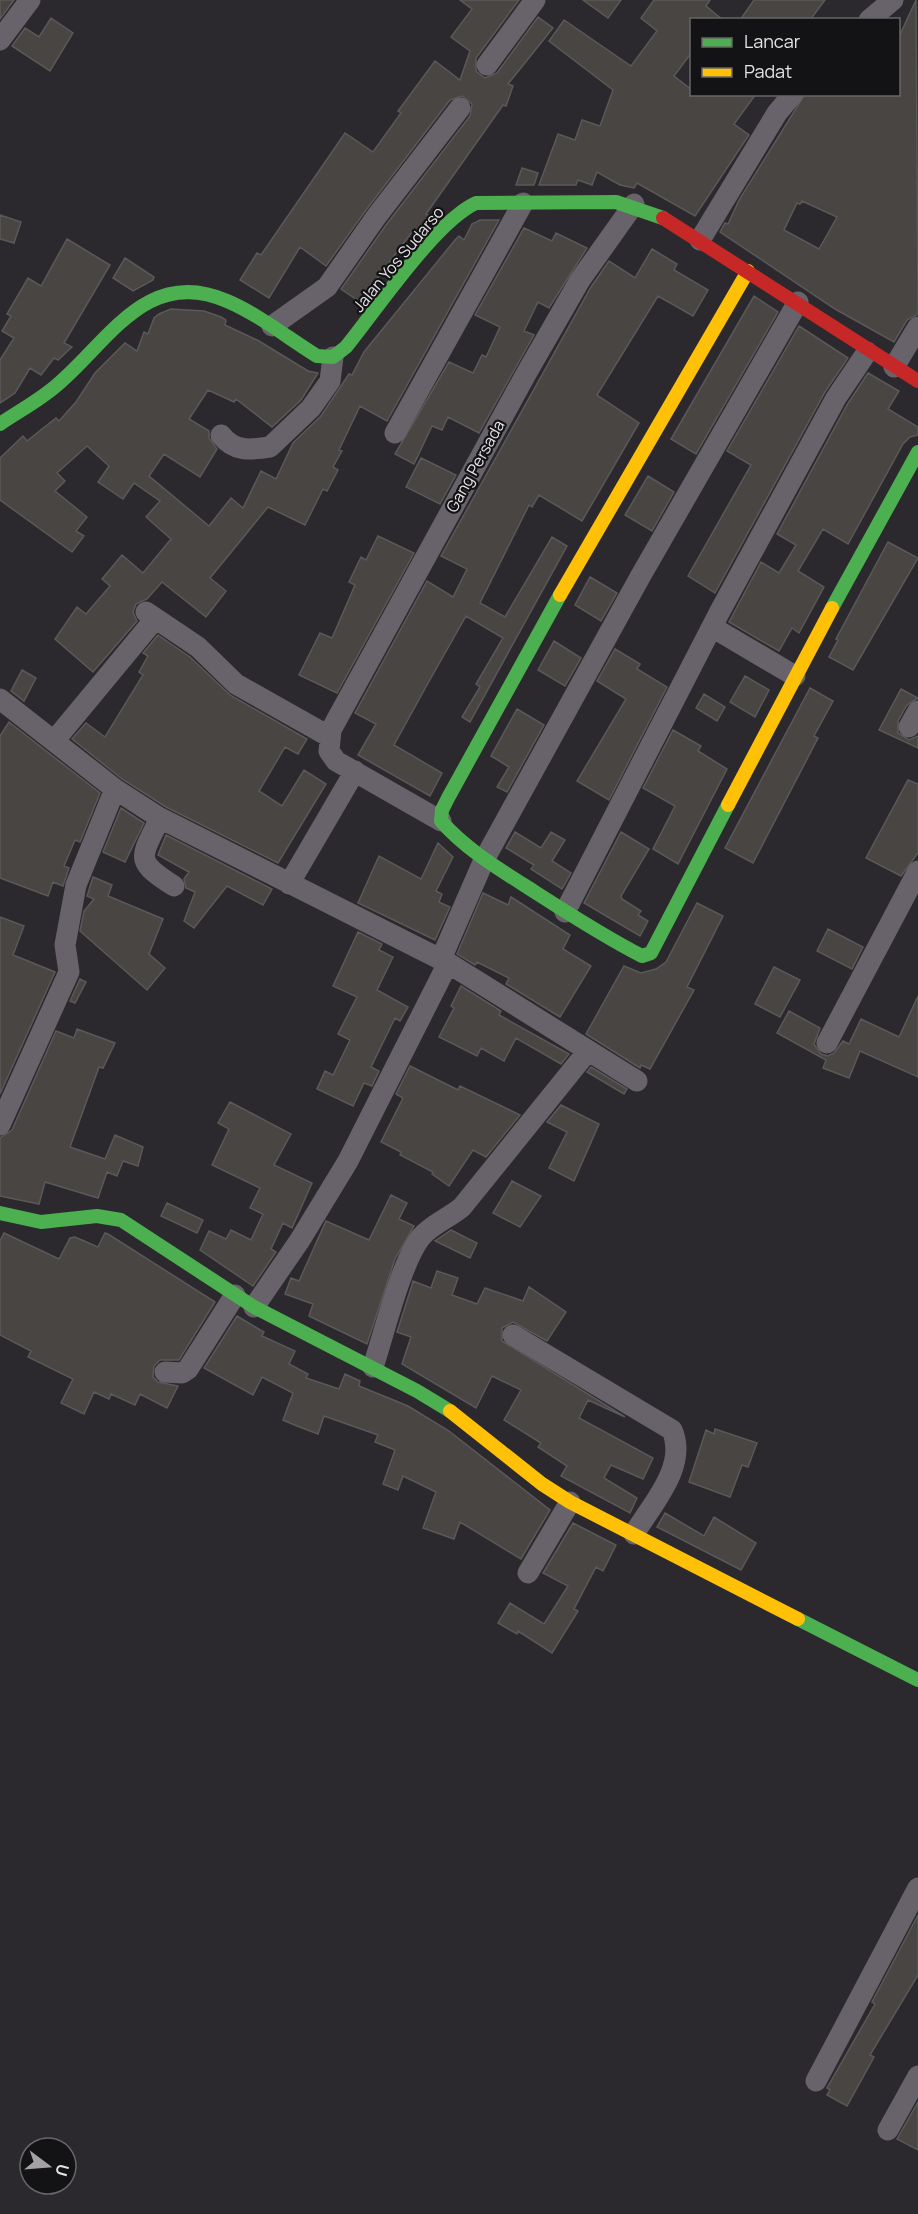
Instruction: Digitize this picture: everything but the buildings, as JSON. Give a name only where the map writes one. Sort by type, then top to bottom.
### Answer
[{"type":"street","points":[[0,40],[30,0]]},
{"type":"street","points":[[487,65],[535,0]]},
{"type":"street","points":[[871,18],[893,0]]},
{"type":"street","points":[[700,240],[777,113],[791,96]]},
{"type":"street","points":[[272,326],[327,287],[376,217],[460,108]]},
{"type":"street","name":"Jalan Yos Sudarso","points":[[333,357],[346,347],[442,228],[461,210],[476,203],[634,204],[700,240],[798,302],[867,352],[918,381]]},
{"type":"street","points":[[395,433],[523,203]]},
{"type":"street","name":"Gang Persada","points":[[330,737],[526,374],[580,280],[634,204]]},
{"type":"street","points":[[441,821],[442,810],[447,798],[588,544],[748,271]]},
{"type":"street","points":[[0,424],[56,386],[133,312],[151,299],[168,292],[207,294],[228,301],[272,326],[294,344],[317,356],[333,357],[330,381],[304,415],[270,447],[236,448],[228,444],[221,435]]},
{"type":"street","points":[[254,1307],[300,1240],[348,1161],[444,961],[484,860],[640,577],[798,302]]},
{"type":"street","points":[[894,368],[918,327]]},
{"type":"street","points":[[565,912],[715,621],[836,398],[867,352]]},
{"type":"street","points":[[54,741],[151,616],[198,647],[236,684],[330,737],[329,751],[336,761],[441,821],[453,835],[484,860],[565,912],[642,956],[651,953],[798,671],[918,452]]},
{"type":"street","points":[[715,621],[798,671]]},
{"type":"street","points":[[0,699],[115,789],[160,818],[444,961],[637,1081]]},
{"type":"street","points":[[289,884],[355,771]]},
{"type":"street","points":[[0,1125],[69,972],[66,938],[76,885],[115,789]]},
{"type":"street","points":[[160,818],[144,852],[145,862],[149,870],[174,886]]},
{"type":"street","points":[[827,1043],[918,871]]},
{"type":"street","points":[[373,1367],[416,1244],[434,1226],[457,1212],[587,1052]]},
{"type":"street","points":[[0,1213],[29,1221],[43,1222],[108,1214],[133,1227],[254,1307],[373,1367],[459,1417],[542,1484],[570,1502],[918,1680]]},
{"type":"street","points":[[165,1372],[182,1373],[188,1369],[235,1294]]},
{"type":"street","points":[[513,1335],[672,1430],[676,1440],[676,1463],[634,1534]]},
{"type":"street","points":[[528,1573],[570,1502]]},
{"type":"street","points":[[816,2081],[918,1888]]},
{"type":"street","points":[[888,2130],[918,2076]]},
{"type":"traffic: fast","points":[[0,424],[37,401],[57,385],[132,313],[152,301],[174,293],[199,293],[227,301],[261,319],[317,356],[333,357],[346,347],[425,247],[460,213],[476,203],[616,202],[663,218]]},
{"type":"traffic: fast","points":[[832,608],[918,452]]},
{"type":"traffic: fast","points":[[560,595],[448,798],[442,810],[441,821],[460,840],[491,864],[582,922],[642,956],[651,953],[728,805]]},
{"type":"traffic: fast","points":[[0,1213],[41,1222],[97,1216],[121,1220],[254,1307],[417,1391],[450,1411]]},
{"type":"traffic: fast","points":[[798,1619],[918,1680]]},
{"type":"traffic: slow","points":[[560,595],[748,271]]},
{"type":"traffic: slow","points":[[728,805],[832,608]]},
{"type":"traffic: slow","points":[[450,1411],[542,1484],[570,1502],[798,1619]]},
{"type":"traffic: jam","points":[[663,218],[918,381]]}]
